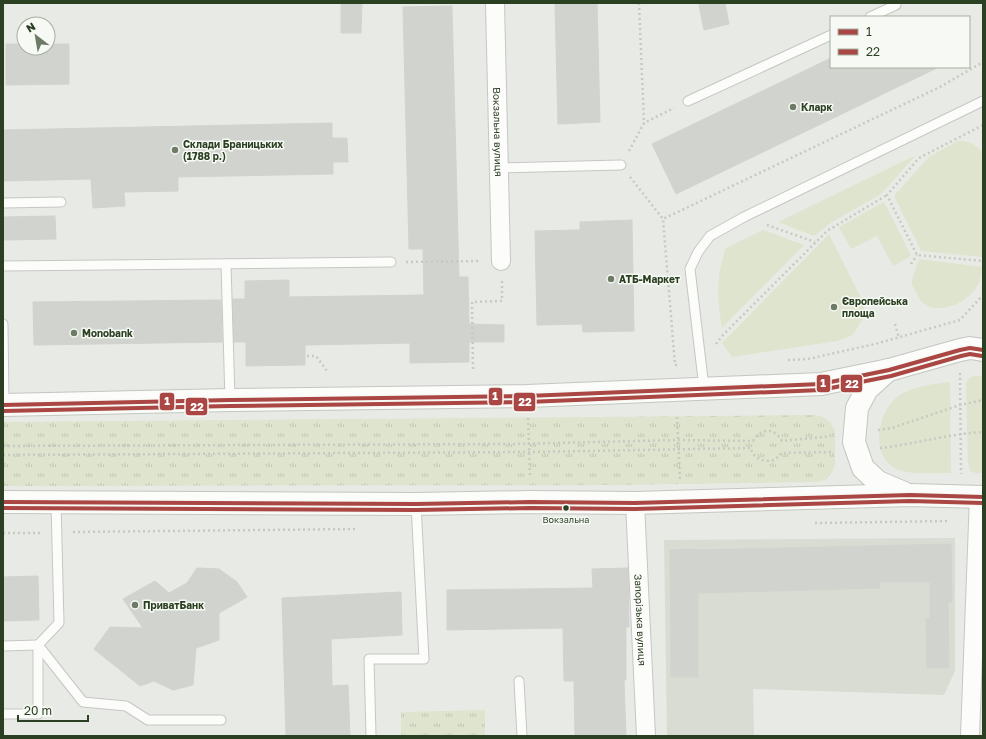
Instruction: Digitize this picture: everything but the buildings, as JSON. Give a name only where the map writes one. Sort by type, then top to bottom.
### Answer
[{"type":"main road","points":[[4,405],[527,396],[704,390],[821,384],[889,370],[960,350],[970,348],[983,350]]},
{"type":"main road","points":[[889,370],[868,389],[857,408],[856,442],[863,468],[878,482],[910,495]]},
{"type":"main road","points":[[3,502],[416,504],[530,502],[635,503],[910,495],[974,496]]},
{"type":"street","name":"Вокзальна вулиця","points":[[496,3],[501,261]]},
{"type":"street","points":[[970,736],[974,496]]},
{"type":"street","name":"Запорізька вулиця","points":[[635,503],[646,736]]},
{"type":"lane","points":[[872,16],[896,5],[896,3]]},
{"type":"lane","points":[[688,101],[830,35]]},
{"type":"lane","points":[[704,390],[690,269],[698,252],[710,236],[744,217],[983,101]]},
{"type":"lane","points":[[499,168],[622,165]]},
{"type":"lane","points":[[3,203],[61,202]]},
{"type":"lane","points":[[3,266],[391,262]]},
{"type":"lane","points":[[226,264],[230,400]]},
{"type":"lane","points":[[3,324],[4,405]]},
{"type":"lane","points":[[3,714],[38,714],[38,645],[59,623],[56,502]]},
{"type":"lane","points":[[371,736],[369,659],[424,659],[416,504]]},
{"type":"lane","points":[[3,646],[38,645]]},
{"type":"lane","points":[[38,645],[84,702],[126,706],[148,720],[221,720]]},
{"type":"lane","points":[[519,681],[522,736]]},
{"type":"path","points":[[639,3],[644,123],[622,165],[663,220]]},
{"type":"path","points":[[644,123],[688,101]]},
{"type":"path","points":[[675,365],[701,363],[722,336],[827,231],[887,195],[919,158],[983,125]]},
{"type":"path","points":[[887,195],[917,255]]},
{"type":"path","points":[[744,217],[815,242]]},
{"type":"path","points":[[917,255],[983,261]]},
{"type":"path","points":[[911,264],[917,255]]},
{"type":"path","points":[[391,262],[501,261],[502,301],[472,302],[473,368]]},
{"type":"path","points":[[781,361],[808,359],[875,344],[960,320],[983,295]]},
{"type":"path","points":[[960,320],[961,433],[974,496]]},
{"type":"path","points":[[895,324],[899,338]]},
{"type":"path","points":[[307,356],[316,356],[327,371]]},
{"type":"path","points":[[3,455],[529,452],[751,448],[757,458],[769,460],[777,458],[781,453],[856,442],[960,405],[983,400]]},
{"type":"path","points":[[677,417],[680,483]]},
{"type":"path","points":[[528,418],[530,477]]},
{"type":"path","points":[[3,446],[529,443],[678,440],[752,441],[757,434],[764,431],[776,433],[782,441],[856,442],[907,445],[961,433],[983,432]]},
{"type":"shaded area","points":[[955,538],[955,671],[944,695],[753,689],[754,736],[667,736],[664,540]]},
{"type":"green space","points":[[958,141],[969,142],[980,149],[983,160],[983,257],[921,251],[894,196],[929,157]]},
{"type":"green space","points":[[916,155],[881,194],[832,222],[814,236],[778,222]]},
{"type":"green space","points":[[884,202],[911,255],[893,266],[877,236],[851,249],[839,227]]},
{"type":"green space","points":[[763,230],[804,245],[722,328],[718,288],[720,268],[726,248]]},
{"type":"green space","points":[[829,234],[862,300],[865,315],[853,335],[837,341],[732,357],[722,343]]},
{"type":"green space","points":[[919,259],[982,267],[979,283],[972,293],[956,304],[937,308],[929,306],[921,301],[912,284]]},
{"type":"green space","points":[[975,376],[983,376],[983,473],[975,473],[970,471],[968,463],[966,384],[969,379]]},
{"type":"green space","points":[[950,382],[951,473],[915,473],[896,469],[888,463],[882,454],[880,445],[879,434],[881,424],[890,404],[897,397],[909,390],[923,386]]},
{"type":"green space","points":[[815,415],[823,417],[831,423],[835,431],[835,465],[827,479],[817,482],[612,485],[3,486],[3,422]]},
{"type":"green space","points":[[485,710],[485,736],[401,736],[401,712]]},
{"type":"transit line","name":"1","points":[[3,405],[527,396],[821,384],[889,370],[960,350],[970,348],[983,350]]},
{"type":"transit line","name":"22","points":[[3,411],[527,402],[821,390],[891,376],[970,354],[982,356]]},
{"type":"transit line","name":"1","points":[[3,502],[416,504],[530,502],[635,503],[910,495],[983,497]]},
{"type":"transit line","name":"22","points":[[3,508],[416,510],[530,508],[635,509],[910,501],[983,503]]},
{"type":"place","name":"Кларк","points":[[793,107]]},
{"type":"place","name":"Склади Браницьких (1788 р.)","points":[[175,150]]},
{"type":"place","name":"АТБ-Маркет","points":[[611,279]]},
{"type":"place","name":"Європейська площа","points":[[834,307]]},
{"type":"place","name":"Monobank","points":[[74,333]]},
{"type":"place","name":"Вокзальна","points":[[566,508]]},
{"type":"place","name":"ПриватБанк","points":[[135,605]]}]
